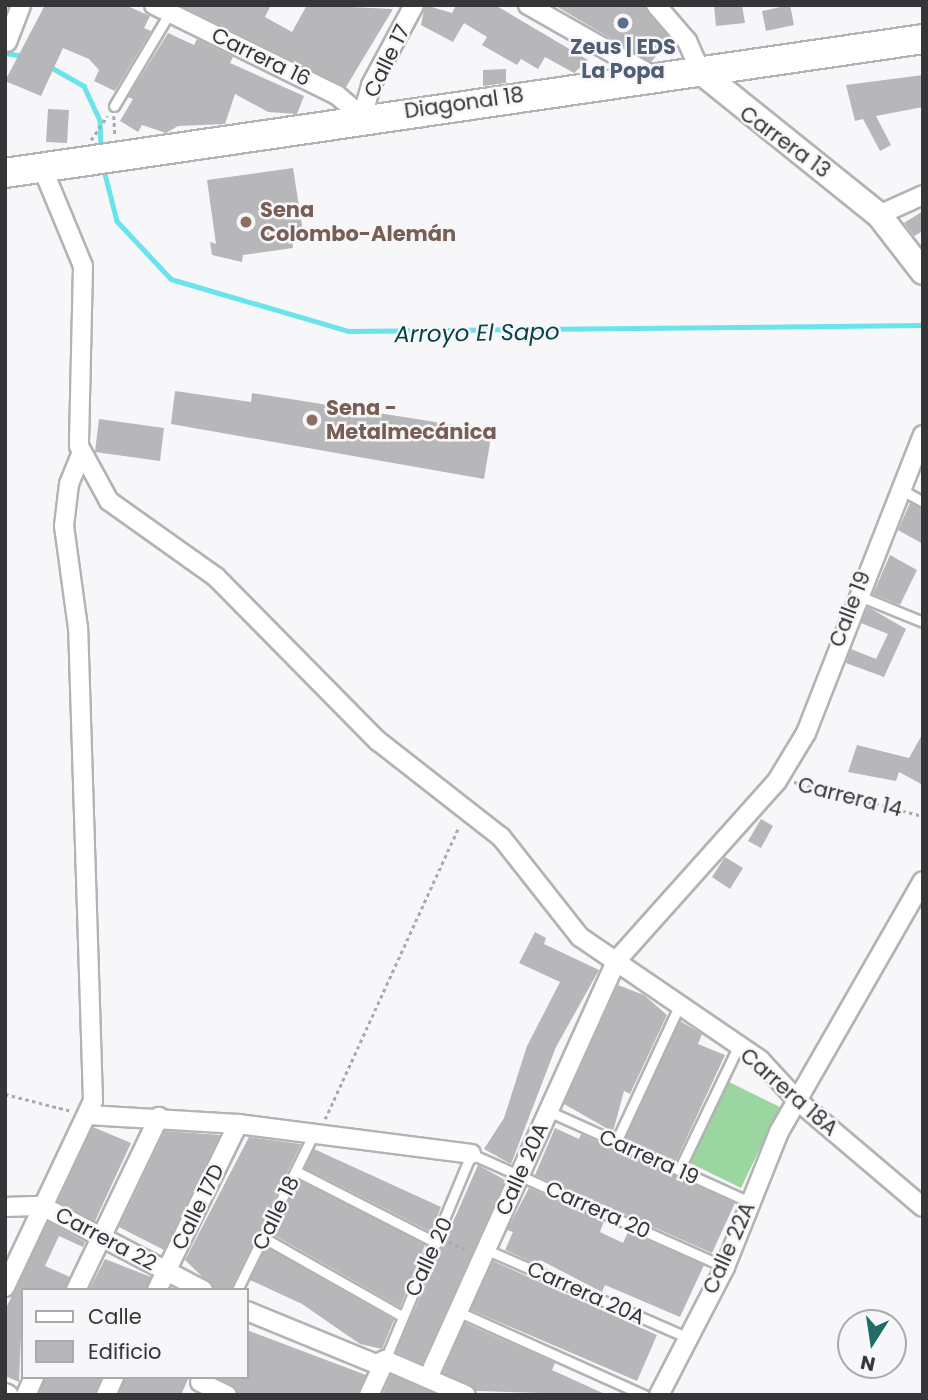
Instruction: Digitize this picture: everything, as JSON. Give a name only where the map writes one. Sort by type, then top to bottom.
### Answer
[{"type":"main road","name":"Diagonal 18","points":[[5,173],[106,152],[701,72],[923,39]]},
{"type":"street","points":[[7,42],[21,5]]},
{"type":"street","name":"Calle 17","points":[[362,117],[371,85],[415,5]]},
{"type":"street","points":[[528,5],[655,77]]},
{"type":"street","name":"Carrera 13","points":[[656,5],[687,41],[701,72],[879,215],[923,272]]},
{"type":"street","name":"Carrera 16","points":[[166,7],[337,95],[362,117]]},
{"type":"street","points":[[5,1287],[93,1101],[78,628],[64,526],[69,484],[81,455],[83,265],[42,167]]},
{"type":"street","points":[[879,215],[923,195]]},
{"type":"street","name":"Calle 19","points":[[616,961],[777,781],[806,733],[855,594],[923,435]]},
{"type":"street","name":"Carrera 18A","points":[[81,455],[109,500],[216,577],[378,741],[467,806],[525,862],[580,937],[738,1047],[923,1207]]},
{"type":"street","name":"Calle 22A","points":[[659,1395],[686,1337],[725,1267],[750,1202],[799,1102],[923,881]]},
{"type":"street","name":"Calle 20A","points":[[428,1378],[616,961]]},
{"type":"street","points":[[88,1115],[159,1117],[238,1124],[471,1154]]},
{"type":"street","points":[[77,1288],[159,1117]]},
{"type":"street","name":"Calle 17D","points":[[158,1288],[238,1124]]},
{"type":"street","name":"Carrera 22","points":[[5,1207],[43,1206],[199,1288]]},
{"type":"street","points":[[248,1311],[376,1364],[385,1360],[466,1395]]},
{"type":"street","points":[[369,1395],[385,1360]]},
{"type":"street","points":[[26,1395],[33,1379]]},
{"type":"street","points":[[106,1395],[113,1379]]},
{"type":"street","points":[[199,1385],[228,1395]]},
{"type":"lane","points":[[114,106],[166,7]]},
{"type":"lane","points":[[899,488],[923,502]]},
{"type":"lane","points":[[855,594],[923,622]]},
{"type":"lane","points":[[616,1142],[680,1006]]},
{"type":"lane","points":[[679,1170],[738,1047]]},
{"type":"lane","name":"Carrera 19","points":[[548,1111],[750,1202]]},
{"type":"lane","name":"Calle 18","points":[[238,1288],[313,1135]]},
{"type":"lane","name":"Carrera 20","points":[[471,1154],[725,1267]]},
{"type":"lane","name":"Calle 20","points":[[385,1360],[402,1316],[438,1240],[471,1154]]},
{"type":"lane","points":[[296,1171],[438,1240]]},
{"type":"lane","points":[[264,1238],[402,1316]]},
{"type":"lane","name":"Carrera 20A","points":[[485,1254],[686,1337]]},
{"type":"lane","points":[[459,1312],[644,1395]]},
{"type":"path","points":[[106,152],[114,106]]},
{"type":"path","points":[[105,120],[106,152]]},
{"type":"path","name":"Carrera 14","points":[[777,781],[825,787],[923,816]]},
{"type":"path","points":[[313,1135],[467,806]]},
{"type":"path","points":[[5,1094],[88,1115]]},
{"type":"path","points":[[438,1240],[485,1254]]},
{"type":"green space","points":[[727,1081],[780,1107],[741,1188],[688,1162]]},
{"type":"building","points":[[45,5],[125,5],[150,16],[144,28],[151,31],[115,91],[94,81],[99,70],[89,59],[63,48],[41,96],[5,81]]},
{"type":"building","points":[[180,5],[271,5],[265,17],[292,32],[307,5],[393,9],[346,87]]},
{"type":"building","points":[[425,5],[452,13],[456,5],[495,5],[588,60],[574,73],[545,57],[538,69],[521,59],[517,65],[482,45],[487,37],[464,23],[453,42],[421,25]]},
{"type":"building","name":"Zeus | EDS La Popa","points":[[554,5],[645,5],[671,40],[651,62]]},
{"type":"building","points":[[714,5],[742,5],[745,23],[716,26]]},
{"type":"building","points":[[790,5],[794,25],[766,31],[762,11]]},
{"type":"building","points":[[168,33],[194,45],[197,39],[233,57],[230,63],[304,96],[297,114],[268,112],[235,94],[225,124],[178,126],[166,133],[142,125],[138,132],[120,121],[133,99],[128,97]]},
{"type":"building","points":[[506,69],[506,83],[483,86],[483,70]]},
{"type":"building","points":[[923,75],[923,107],[876,116],[891,145],[880,151],[863,119],[855,121],[846,85]]},
{"type":"building","points":[[48,109],[69,110],[67,143],[46,142]]},
{"type":"building","points":[[293,168],[303,232],[291,233],[293,248],[243,255],[242,262],[212,255],[210,242],[216,244],[207,180]]},
{"type":"building","points":[[923,211],[923,231],[914,236],[904,223]]},
{"type":"building","points":[[175,391],[251,402],[252,393],[492,431],[484,479],[171,424]]},
{"type":"building","points":[[99,419],[164,428],[160,461],[95,452]]},
{"type":"building","points":[[910,503],[923,509],[923,544],[898,530]]},
{"type":"building","points":[[890,555],[917,570],[900,605],[873,594]]},
{"type":"building","points":[[868,607],[906,629],[884,677],[846,663],[851,649],[876,659],[888,634],[861,623]]},
{"type":"building","points":[[923,733],[923,785],[899,772],[896,781],[848,772],[857,745],[909,758]]},
{"type":"building","points":[[761,819],[773,826],[761,848],[748,841]]},
{"type":"building","points":[[725,857],[743,868],[730,889],[712,877]]},
{"type":"building","points":[[535,932],[546,938],[544,944],[599,970],[556,1047],[511,1164],[484,1149],[504,1118],[527,1046],[560,982],[519,963]]},
{"type":"building","points":[[618,985],[644,995],[667,1015],[630,1094],[624,1091],[613,1132],[564,1104]]},
{"type":"building","points":[[680,1021],[702,1034],[698,1044],[725,1055],[676,1161],[625,1138]]},
{"type":"building","points":[[93,1127],[131,1143],[95,1221],[58,1202]]},
{"type":"building","points":[[555,1128],[579,1139],[581,1134],[735,1203],[712,1253],[535,1175]]},
{"type":"building","points":[[165,1131],[220,1135],[164,1250],[119,1227]]},
{"type":"building","points":[[249,1137],[301,1144],[231,1288],[214,1288],[185,1260]]},
{"type":"building","points":[[314,1149],[441,1207],[431,1232],[305,1168]]},
{"type":"building","points":[[478,1165],[505,1180],[422,1364],[396,1352]]},
{"type":"building","points":[[299,1180],[425,1245],[400,1307],[272,1234]]},
{"type":"building","points":[[529,1188],[604,1221],[600,1232],[623,1243],[628,1232],[704,1265],[680,1317],[605,1285],[602,1292],[540,1260],[538,1265],[505,1250],[513,1232],[507,1230]]},
{"type":"building","points":[[48,1222],[85,1242],[83,1247],[59,1236],[45,1266],[70,1277],[66,1288],[21,1288],[19,1382],[5,1376],[5,1310]]},
{"type":"building","points":[[266,1247],[394,1320],[382,1349],[360,1344],[302,1304],[250,1280]]},
{"type":"building","points":[[105,1259],[151,1277],[147,1288],[90,1288]]},
{"type":"building","points":[[493,1261],[657,1335],[637,1381],[471,1310]]},
{"type":"building","points":[[465,1323],[555,1363],[552,1370],[607,1395],[477,1391],[443,1373]]},
{"type":"building","points":[[248,1330],[366,1375],[358,1395],[238,1393],[219,1379],[248,1379]]},
{"type":"building","points":[[391,1375],[436,1394],[382,1395]]},
{"type":"building","points":[[44,1379],[100,1379],[95,1395],[39,1395]]},
{"type":"building","points":[[124,1379],[188,1379],[181,1395],[119,1395]]},
{"type":"waterway","name":"Arroyo El Sapo","points":[[5,53],[25,56]]},
{"type":"waterway","name":"Arroyo El Sapo","points":[[49,66],[84,86],[100,121],[101,148]]},
{"type":"waterway","name":"Arroyo El Sapo","points":[[104,170],[117,221],[171,279],[349,331],[923,325]]},
{"type":"place","name":"Zeus | EDS La Popa","points":[[623,23]]},
{"type":"place","name":"Sena Colombo-Alemán","points":[[246,222]]},
{"type":"place","name":"Sena - Metalmecánica","points":[[312,420]]}]
